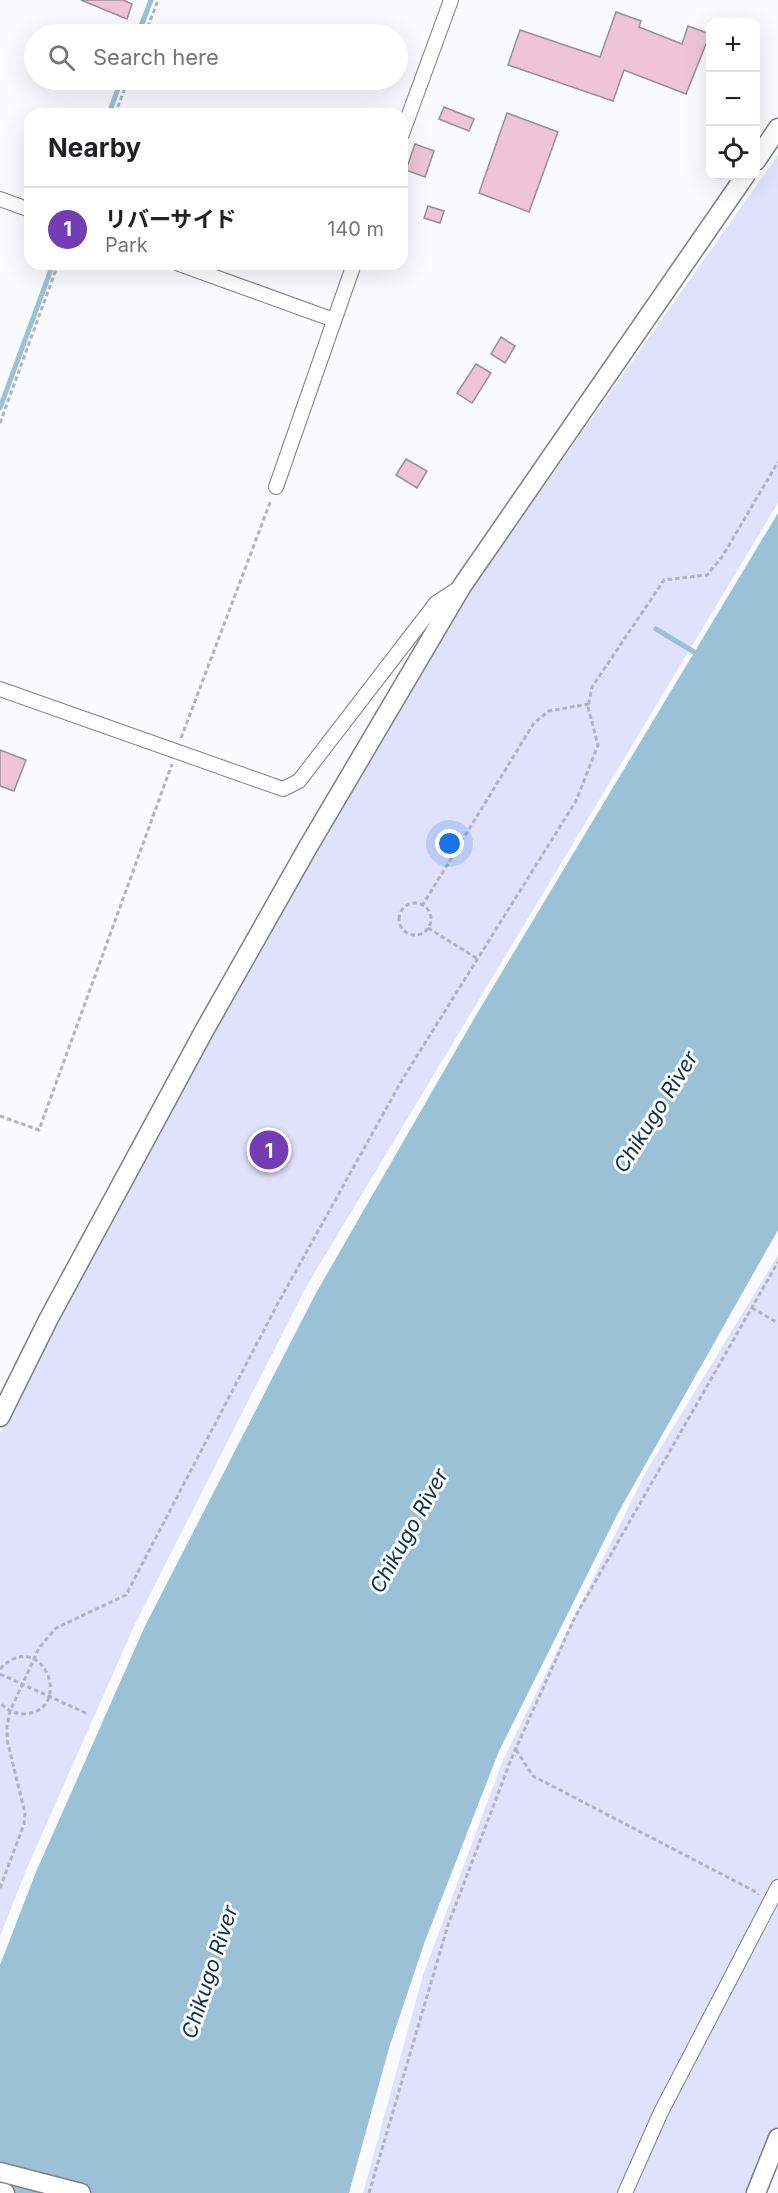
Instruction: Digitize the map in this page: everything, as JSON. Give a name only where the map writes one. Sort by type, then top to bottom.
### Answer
[{"type":"street","points":[[408,118],[451,0]]},
{"type":"street","points":[[760,155],[778,128]]},
{"type":"street","points":[[0,1417],[48,1320],[204,1031],[308,847],[462,586],[742,180]]},
{"type":"street","points":[[0,199],[24,208]]},
{"type":"street","points":[[196,270],[334,320]]},
{"type":"street","points":[[276,486],[352,270]]},
{"type":"street","points":[[0,689],[283,789],[299,781],[436,603],[462,586]]},
{"type":"street","points":[[626,2193],[661,2112],[778,1887]]},
{"type":"street","points":[[756,2193],[778,2138]]},
{"type":"street","points":[[0,2172],[81,2193]]},
{"type":"street","points":[[0,2192],[4,2193]]},
{"type":"path","points":[[149,24],[157,3],[151,0]]},
{"type":"path","points":[[117,108],[124,90]]},
{"type":"path","points":[[0,423],[56,270]]},
{"type":"path","points":[[0,1888],[24,1824],[25,1813],[7,1740],[7,1727],[10,1711],[39,1648],[56,1628],[126,1595],[283,1295],[402,1080],[576,801],[598,746],[589,704],[592,687],[664,580],[706,575],[722,557],[778,462]]},
{"type":"path","points":[[0,1116],[39,1130],[176,752],[276,486]]},
{"type":"path","points":[[422,906],[534,723],[549,711],[589,704]]},
{"type":"path","points":[[416,903],[422,906],[429,912],[428,928],[415,935],[405,932],[400,924],[400,914],[406,906],[416,903]]},
{"type":"path","points":[[428,928],[477,959]]},
{"type":"path","points":[[369,2193],[448,1925],[516,1750],[574,1617],[778,1262]]},
{"type":"path","points":[[752,1308],[778,1323]]},
{"type":"path","points":[[0,1669],[6,1662],[15,1658],[34,1659],[48,1671],[51,1689],[44,1705],[28,1714],[10,1711],[0,1702]]},
{"type":"path","points":[[0,1674],[88,1714]]},
{"type":"path","points":[[516,1750],[533,1776],[756,1892],[766,1910]]},
{"type":"shaded area","points":[[778,155],[778,503],[306,1287],[135,1624],[27,1868],[0,1936],[0,1433],[16,1399],[223,1013],[469,592]]},
{"type":"shaded area","points":[[778,1255],[778,2133],[750,2193],[363,2193],[423,1975],[503,1760],[647,1470]]},
{"type":"water","name":"Chikugo River","points":[[778,513],[778,1230],[618,1513],[499,1751],[425,1941],[389,2048],[349,2193],[0,2193],[0,1965],[36,1872],[145,1626],[316,1293],[475,1017]]},
{"type":"building","points":[[81,0],[123,0],[132,4],[127,19]]},
{"type":"building","points":[[616,12],[641,21],[639,27],[682,44],[688,26],[706,33],[706,44],[686,94],[624,70],[613,101],[508,65],[520,30],[600,57]]},
{"type":"building","points":[[444,107],[474,119],[469,131],[439,119]]},
{"type":"building","points":[[507,113],[558,132],[529,212],[479,193]]},
{"type":"building","points":[[415,144],[434,151],[425,177],[408,171]]},
{"type":"building","points":[[428,206],[444,211],[440,223],[424,218]]},
{"type":"building","points":[[501,337],[515,346],[505,363],[491,354]]},
{"type":"building","points":[[476,364],[491,373],[472,403],[457,393]]},
{"type":"building","points":[[406,459],[427,471],[417,488],[396,475]]},
{"type":"building","points":[[0,750],[26,760],[14,791],[0,786]]},
{"type":"waterway","points":[[142,24],[151,0]]},
{"type":"waterway","points":[[111,108],[117,90]]},
{"type":"waterway","points":[[0,408],[51,270]]},
{"type":"waterway","points":[[656,629],[699,655]]},
{"type":"place","name":"リバーサイド","points":[[269,1150]]}]
